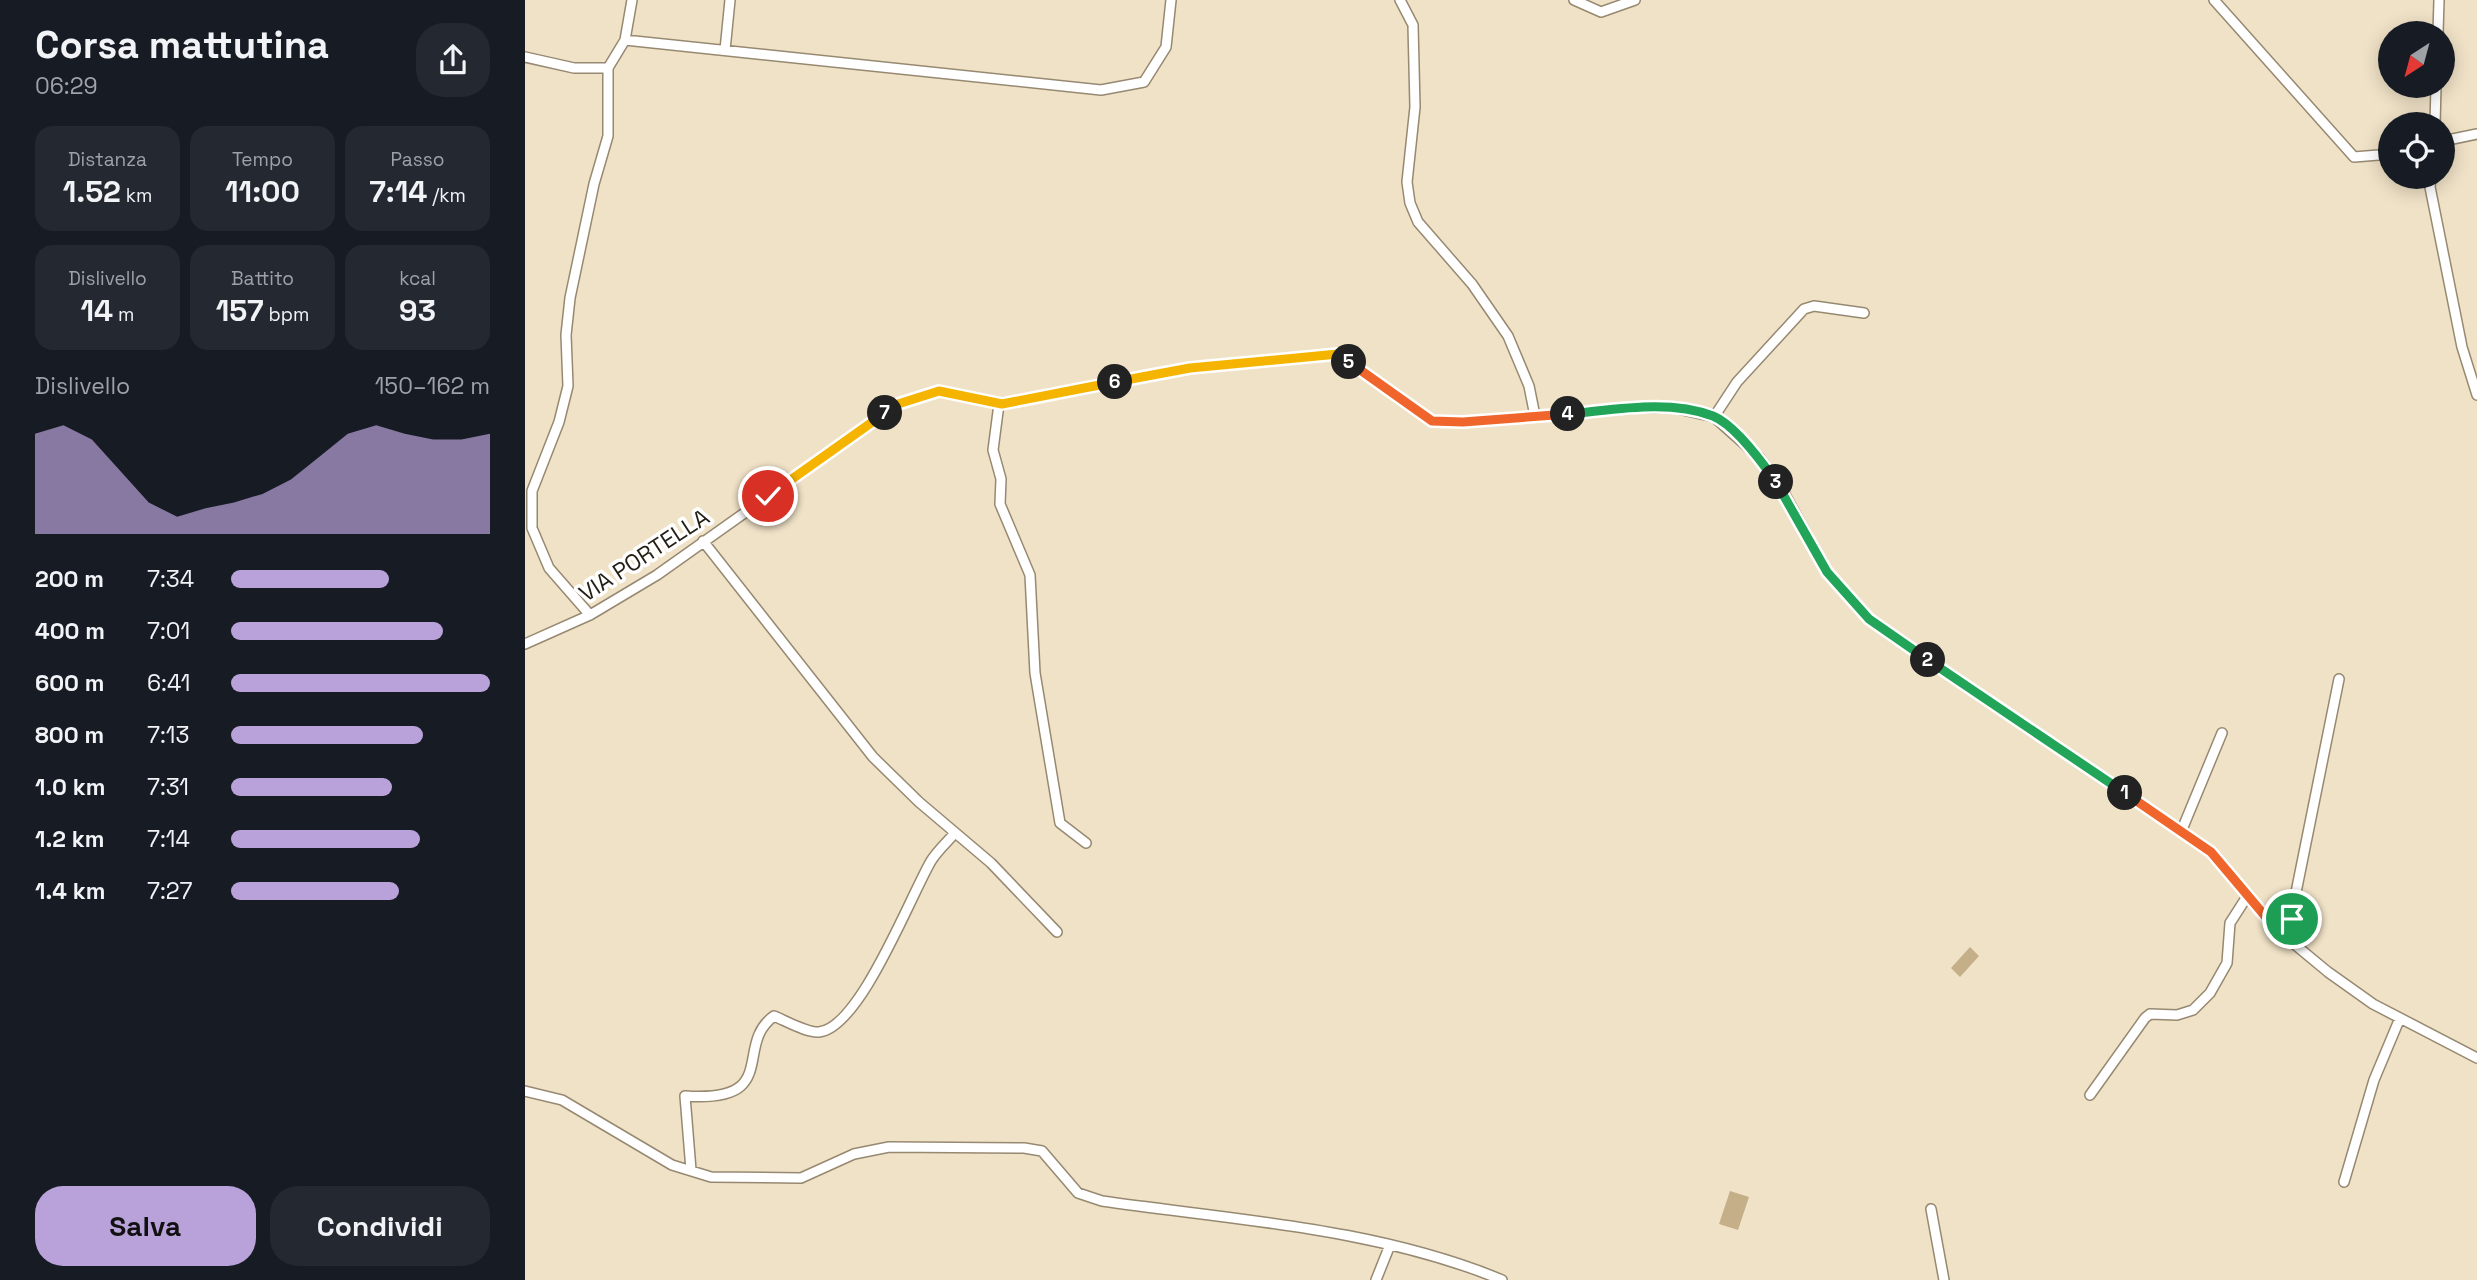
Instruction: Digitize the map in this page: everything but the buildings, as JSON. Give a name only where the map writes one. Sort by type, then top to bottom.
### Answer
[{"type":"street","points":[[590,615],[549,568],[532,528],[532,491],[559,422],[568,386],[566,335],[570,298],[594,184],[608,136],[608,68],[625,40],[632,0]]},
{"type":"street","points":[[725,50],[730,0]]},
{"type":"street","points":[[625,40],[1101,90],[1144,82],[1166,47],[1171,0]]},
{"type":"street","points":[[1400,0],[1413,25],[1415,52],[1415,107],[1407,182],[1410,202],[1418,222],[1472,284],[1502,326],[1529,386],[1535,416]]},
{"type":"street","points":[[1574,0],[1601,12],[1635,0]]},
{"type":"street","points":[[2214,0],[2354,157],[2378,155]]},
{"type":"street","points":[[2438,21],[2439,0]]},
{"type":"street","points":[[525,57],[574,68],[608,68]]},
{"type":"street","points":[[2455,139],[2477,134]]},
{"type":"street","points":[[2430,189],[2462,347],[2477,395]]},
{"type":"street","points":[[1714,417],[1737,382],[1804,309],[1814,306],[1864,313]]},
{"type":"street","name":"VIA PORTELLA","points":[[525,644],[590,615],[657,575],[898,404],[939,391],[999,404],[1190,368],[1338,354],[1432,421],[1631,408],[1674,408],[1714,417],[1759,457],[1782,489],[1827,572],[1869,619],[2211,852],[2276,929],[2328,972],[2373,1004],[2477,1058]]},
{"type":"street","points":[[999,404],[993,450],[1001,479],[1000,504],[1030,575],[1035,673],[1060,823],[1086,844]]},
{"type":"street","points":[[703,541],[873,757],[991,863],[1056,932]]},
{"type":"street","points":[[2287,937],[2339,679]]},
{"type":"street","points":[[2181,832],[2222,733]]},
{"type":"street","points":[[691,1171],[685,1096],[712,1098],[732,1092],[750,1076],[762,1033],[767,1021],[774,1016],[817,1032],[834,1027],[849,1014],[897,930],[933,858],[955,833]]},
{"type":"street","points":[[2091,1095],[2145,1018],[2157,1014],[2177,1016],[2193,1010],[2210,993],[2227,963],[2230,923],[2248,895]]},
{"type":"street","points":[[2344,1182],[2374,1080],[2400,1018]]},
{"type":"street","points":[[525,1091],[562,1100],[672,1165],[711,1177],[801,1178],[869,1150],[1024,1148],[1042,1151],[1077,1194],[1102,1201],[1391,1245],[1460,1262],[1502,1280]]},
{"type":"street","points":[[1931,1209],[1944,1280]]},
{"type":"street","points":[[1376,1280],[1391,1245]]},
{"type":"shaded area","points":[[1970,947],[1979,956],[1960,977],[1951,968]]},
{"type":"shaded area","points":[[1730,1191],[1749,1197],[1738,1230],[1719,1224]]},
{"type":"route","points":[[768,496],[898,404],[939,391],[1002,404],[1190,368],[1338,354],[1432,421],[1463,422],[1631,408],[1674,408],[1714,417],[1759,457],[1782,489],[1827,572],[1869,619],[2211,852],[2276,929],[2287,937],[2292,919]]}]
